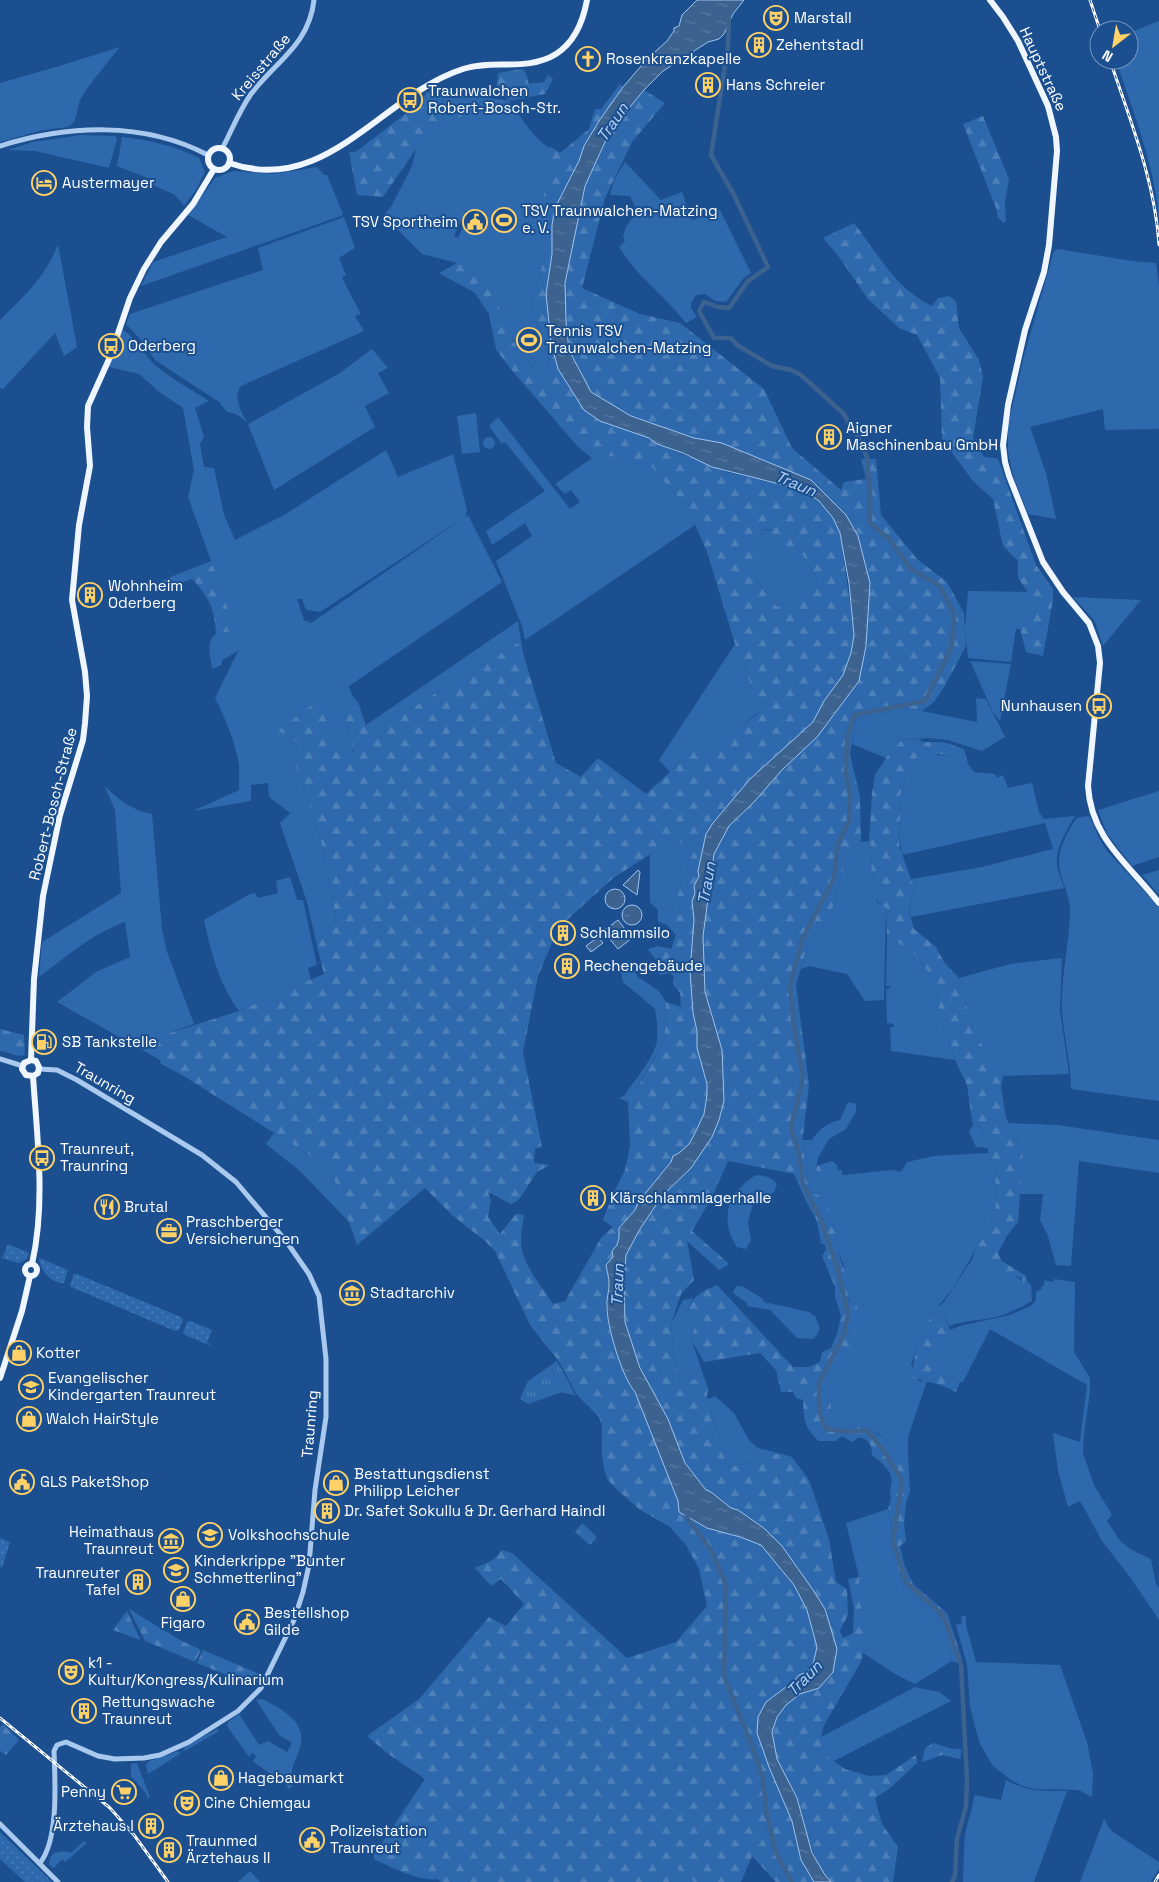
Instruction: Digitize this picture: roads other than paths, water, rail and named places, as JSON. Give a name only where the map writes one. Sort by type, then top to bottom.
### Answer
[{"type":"main road","points":[[229,163],[251,168],[267,169],[286,167],[309,161],[344,145],[408,98],[433,82],[453,73],[478,66],[526,63],[551,57],[565,46],[576,33],[587,0]]},
{"type":"main road","name":"Hauptstraße","points":[[990,0],[1018,41],[1054,123],[1057,151],[1050,245],[1044,272],[1025,330],[1008,405],[1003,435],[1005,462],[1042,562],[1088,623],[1097,641],[1100,663],[1088,786],[1097,825],[1110,847],[1159,903]]},
{"type":"main road","points":[[216,148],[222,149],[228,153],[229,163],[223,170],[214,169],[209,165],[208,155],[216,148]]},
{"type":"main road","name":"Robert-Bosch-Straße","points":[[31,1060],[34,979],[43,896],[60,815],[82,740],[85,723],[86,696],[84,672],[72,600],[79,525],[90,466],[87,427],[88,406],[110,356],[130,298],[144,269],[161,242],[193,204],[214,169]]},
{"type":"main road","points":[[26,1061],[37,1062],[39,1069],[32,1076],[25,1074],[23,1066],[26,1061]]},
{"type":"main road","points":[[0,1378],[22,1311],[30,1276],[25,1269],[29,1264],[32,1264],[36,1247],[39,1196],[32,1076]]},
{"type":"street","name":"Kreisstraße","points":[[222,149],[250,96],[301,39],[312,13],[314,0]]},
{"type":"street","points":[[0,146],[50,133],[103,130],[153,136],[188,146],[208,155]]},
{"type":"street","points":[[0,1059],[23,1066]]},
{"type":"street","name":"Traunring","points":[[39,1069],[57,1070],[77,1080],[202,1155],[236,1182],[286,1241],[309,1274],[319,1296],[326,1359],[326,1417],[315,1490],[307,1574],[294,1620],[261,1688],[238,1711],[184,1744],[160,1754],[144,1758],[115,1759],[91,1753],[69,1743],[58,1744],[54,1751],[52,1836],[47,1852],[40,1863]]},
{"type":"street","points":[[0,1824],[58,1882]]},
{"type":"water","name":"Traun","points":[[697,0],[744,0],[733,14],[724,34],[719,39],[708,42],[663,71],[644,90],[610,131],[585,186],[565,283],[569,350],[591,392],[631,416],[694,438],[722,443],[811,480],[846,515],[858,536],[870,583],[866,646],[859,681],[817,737],[782,770],[754,802],[729,826],[714,854],[703,936],[705,992],[722,1050],[724,1101],[712,1137],[691,1168],[662,1196],[640,1229],[626,1255],[624,1282],[625,1322],[640,1368],[668,1419],[685,1463],[706,1490],[765,1529],[782,1546],[825,1609],[837,1649],[833,1672],[819,1688],[800,1694],[786,1705],[777,1717],[772,1732],[777,1759],[797,1798],[812,1853],[831,1882],[814,1882],[801,1860],[792,1821],[757,1733],[758,1717],[766,1702],[799,1675],[807,1672],[813,1664],[817,1647],[807,1610],[794,1585],[761,1545],[707,1528],[679,1512],[678,1501],[635,1392],[620,1364],[610,1327],[607,1307],[609,1284],[606,1265],[613,1257],[612,1251],[617,1245],[619,1228],[671,1162],[673,1156],[689,1144],[704,1114],[707,1084],[697,1048],[697,1031],[693,1013],[690,971],[694,920],[692,901],[695,893],[694,886],[699,876],[698,871],[706,834],[750,779],[813,722],[824,701],[843,675],[851,653],[854,635],[849,583],[840,533],[833,518],[819,501],[803,490],[712,467],[683,453],[657,444],[649,438],[600,421],[584,410],[558,369],[551,342],[546,294],[552,254],[552,225],[555,208],[579,161],[584,146],[599,121],[623,87],[648,58],[667,41],[674,28],[679,26],[682,15]]},
{"type":"water","points":[[638,870],[640,872],[637,895],[623,885]]},
{"type":"water","points":[[615,889],[622,892],[625,899],[622,906],[615,909],[608,906],[605,899],[608,892]]},
{"type":"water","points":[[632,905],[639,908],[642,915],[639,922],[632,925],[625,922],[622,915],[625,908]]},
{"type":"water","points":[[618,920],[632,938],[618,949],[603,931]]},
{"type":"water","points":[[598,937],[603,943],[591,952],[586,946]]},
{"type":"waterway","points":[[729,17],[728,46],[711,155],[733,193],[768,267],[748,281],[729,308],[718,307],[704,302],[699,311],[714,338],[731,338],[737,345],[772,366],[791,370],[801,375],[844,414],[851,428],[856,433],[867,457],[870,523],[890,540],[911,569],[940,586],[954,614],[952,646],[925,701],[854,715],[847,737],[846,773],[850,795],[849,821],[837,846],[834,878],[803,938],[790,985],[794,1027],[803,1078],[791,1128],[799,1154],[803,1184],[822,1222],[838,1271],[848,1314],[844,1335],[819,1383],[819,1411],[826,1429],[850,1432],[867,1430],[884,1451],[902,1481],[893,1541],[906,1582],[943,1615],[961,1665],[967,1780],[966,1806],[957,1839],[955,1876],[952,1882]]},
{"type":"waterway","points":[[687,1513],[687,1518],[711,1550],[726,1585],[724,1676],[763,1779],[766,1810],[776,1853],[792,1882]]},
{"type":"railway","points":[[1090,0],[1097,20]]},
{"type":"railway","points":[[1113,70],[1147,174],[1157,221],[1159,245]]},
{"type":"railway","points":[[0,1718],[110,1808],[134,1835],[168,1882]]},
{"type":"railway","points":[[1155,1882],[1159,1875]]},
{"type":"place","name":"Marstall","points":[[776,18]]},
{"type":"place","name":"Zehentstadl","points":[[759,45]]},
{"type":"place","name":"Rosenkranzkapelle","points":[[588,59]]},
{"type":"place","name":"Hans Schreier","points":[[708,85]]},
{"type":"place","name":"Traunwalchen Robert-Bosch-Str.","points":[[410,100]]},
{"type":"place","name":"Austermayer","points":[[44,183]]},
{"type":"place","name":"TSV Traunwalchen-Matzing e. V.","points":[[504,220]]},
{"type":"place","name":"TSV Sportheim","points":[[475,222]]},
{"type":"place","name":"Tennis TSV Traunwalchen-Matzing","points":[[529,340]]},
{"type":"place","name":"Oderberg","points":[[111,346]]},
{"type":"place","name":"Aigner Maschinenbau GmbH","points":[[829,437]]},
{"type":"place","name":"Wohnheim Oderberg","points":[[90,595]]},
{"type":"place","name":"Nunhausen","points":[[1099,706]]},
{"type":"place","name":"Schlammsilo","points":[[563,933]]},
{"type":"place","name":"Rechengebäude","points":[[567,966]]},
{"type":"place","name":"SB Tankstelle","points":[[44,1042]]},
{"type":"place","name":"Traunreut, Traunring","points":[[42,1158]]},
{"type":"place","name":"Klärschlammlagerhalle","points":[[593,1198]]},
{"type":"place","name":"Brutal","points":[[107,1207]]},
{"type":"place","name":"Praschberger Versicherungen","points":[[169,1231]]},
{"type":"place","name":"Stadtarchiv","points":[[352,1293]]},
{"type":"place","name":"Kotter","points":[[19,1353]]},
{"type":"place","name":"Evangelischer Kindergarten Traunreut","points":[[31,1387]]},
{"type":"place","name":"Walch HairStyle","points":[[29,1419]]},
{"type":"place","name":"GLS PaketShop","points":[[22,1482]]},
{"type":"place","name":"Bestattungsdienst Philipp Leicher","points":[[336,1483]]},
{"type":"place","name":"Dr. Safet Sokullu & Dr. Gerhard Haindl","points":[[327,1511]]},
{"type":"place","name":"Volkshochschule","points":[[210,1535]]},
{"type":"place","name":"Heimathaus Traunreut","points":[[171,1541]]},
{"type":"place","name":"Kinderkrippe \"Bunter Schmetterling\"","points":[[176,1570]]},
{"type":"place","name":"Traunreuter Tafel","points":[[138,1582]]},
{"type":"place","name":"Figaro","points":[[183,1599]]},
{"type":"place","name":"Bestellshop Gilde","points":[[247,1622]]},
{"type":"place","name":"k1 - Kultur/Kongress/Kulinarium","points":[[71,1672]]},
{"type":"place","name":"Rettungswache Traunreut","points":[[84,1711]]},
{"type":"place","name":"Hagebaumarkt","points":[[221,1778]]},
{"type":"place","name":"Penny","points":[[124,1792]]},
{"type":"place","name":"Cine Chiemgau","points":[[187,1803]]},
{"type":"place","name":"Ärztehaus I","points":[[151,1826]]},
{"type":"place","name":"Polizeistation Traunreut","points":[[312,1840]]},
{"type":"place","name":"Traunmed Ärztehaus II","points":[[169,1850]]}]
